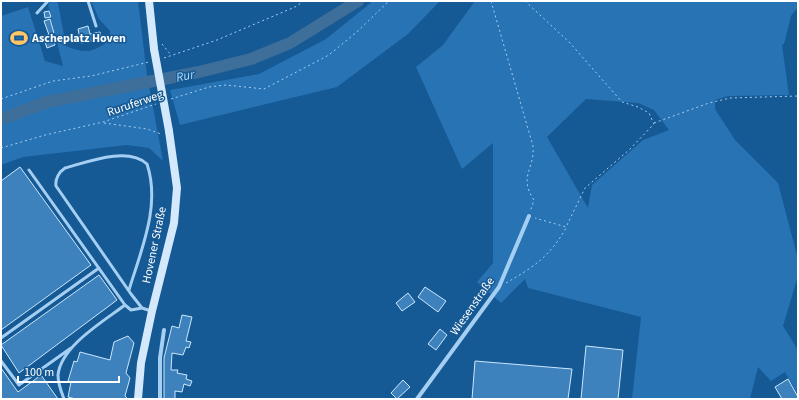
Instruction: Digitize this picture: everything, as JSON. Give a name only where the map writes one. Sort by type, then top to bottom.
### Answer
[{"type":"main road","name":"Hovener Straße","points":[[138,399],[141,362],[174,222],[177,188],[166,133],[149,1]]},
{"type":"street","name":"Wiesenstraße","points":[[417,399],[499,287],[529,216]]},
{"type":"street","points":[[160,399],[160,358],[164,330]]},
{"type":"lane","points":[[37,13],[48,1]]},
{"type":"lane","points":[[88,1],[96,26]]},
{"type":"lane","points":[[129,290],[148,226],[152,183],[147,164],[134,156],[122,155],[61,170],[56,181],[56,186],[129,290],[142,308]]},
{"type":"lane","points":[[29,170],[125,305],[131,310],[142,308],[152,311]]},
{"type":"lane","points":[[1,338],[99,268]]},
{"type":"lane","points":[[1,360],[18,384],[22,384],[125,305]]},
{"type":"lane","points":[[64,399],[58,376],[63,361],[73,346]]},
{"type":"path","name":"Ruruferweg","points":[[167,100],[215,86],[226,85],[264,89],[329,55],[359,30],[389,1]]},
{"type":"path","points":[[491,1],[533,146],[534,158],[528,173],[526,186],[534,200],[532,207]]},
{"type":"path","points":[[525,1],[570,43],[622,102],[638,107],[649,113],[654,124]]},
{"type":"path","points":[[161,43],[171,56]]},
{"type":"path","points":[[499,287],[529,270],[555,246],[585,188],[629,150],[654,124],[709,103],[730,98],[798,96]]},
{"type":"path","name":"Ruruferweg","points":[[1,148],[45,135],[103,122],[160,102]]},
{"type":"path","points":[[103,122],[166,133]]},
{"type":"path","points":[[529,216],[566,227]]},
{"type":"shaded area","points":[[51,1],[56,1],[58,3],[66,46],[89,51],[98,48],[110,40],[110,31],[99,19],[91,1],[138,1],[147,75],[163,161],[149,148],[127,145],[23,157],[1,165],[1,16],[28,7],[45,61],[63,66],[48,5]]},
{"type":"shaded area","points":[[373,1],[440,1],[408,34],[337,87],[180,125],[170,90],[259,74],[326,39]]},
{"type":"shaded area","points":[[475,1],[798,1],[798,7],[791,16],[784,44],[782,45],[789,95],[728,96],[715,100],[715,109],[735,140],[778,183],[798,259],[798,276],[783,326],[798,350],[798,395],[785,372],[771,381],[758,367],[750,399],[632,399],[641,317],[528,288],[525,279],[501,303],[477,282],[493,263],[493,143],[462,169],[416,67],[443,45]],"holes":[[[586,99],[638,103],[654,110],[669,130],[643,140],[592,185],[588,208],[547,137]]]},
{"type":"building","points":[[49,11],[51,17],[45,18],[44,12]]},
{"type":"building","points":[[50,19],[54,33],[51,34],[55,45],[47,48],[43,36],[49,35],[44,21]]},
{"type":"building","points":[[88,26],[90,34],[100,32],[101,39],[81,43],[78,29]]},
{"type":"building","points":[[20,167],[91,265],[1,330],[1,181]]},
{"type":"building","points":[[99,275],[117,300],[19,373],[1,345]]},
{"type":"building","points":[[425,287],[446,301],[438,312],[418,297]]},
{"type":"building","points":[[408,293],[415,302],[402,311],[396,303]]},
{"type":"building","points":[[182,315],[192,317],[186,341],[191,342],[189,348],[186,347],[183,355],[172,353],[171,370],[178,370],[177,373],[187,375],[186,379],[192,381],[190,386],[184,384],[182,392],[175,391],[175,399],[164,399],[164,358],[172,326],[179,328]]},
{"type":"building","points":[[440,329],[447,335],[436,350],[428,344]]},
{"type":"building","points":[[128,336],[134,343],[126,373],[130,378],[125,396],[128,399],[76,399],[68,397],[71,382],[68,381],[74,361],[77,362],[80,352],[110,360],[114,342]]},
{"type":"building","points":[[586,346],[623,350],[618,399],[581,399]]},
{"type":"building","points":[[475,361],[572,369],[568,399],[472,399]]},
{"type":"building","points":[[1,368],[18,392],[41,375],[58,399],[1,399]]},
{"type":"building","points":[[788,379],[798,399],[782,399],[775,387]]},
{"type":"building","points":[[403,380],[410,387],[397,399],[391,393]]},
{"type":"waterway","name":"Rur","points":[[1,119],[47,102],[199,72],[251,59],[290,43],[358,1]]},
{"type":"place","name":"Ascheplatz Hoven","points":[[19,38]]}]
